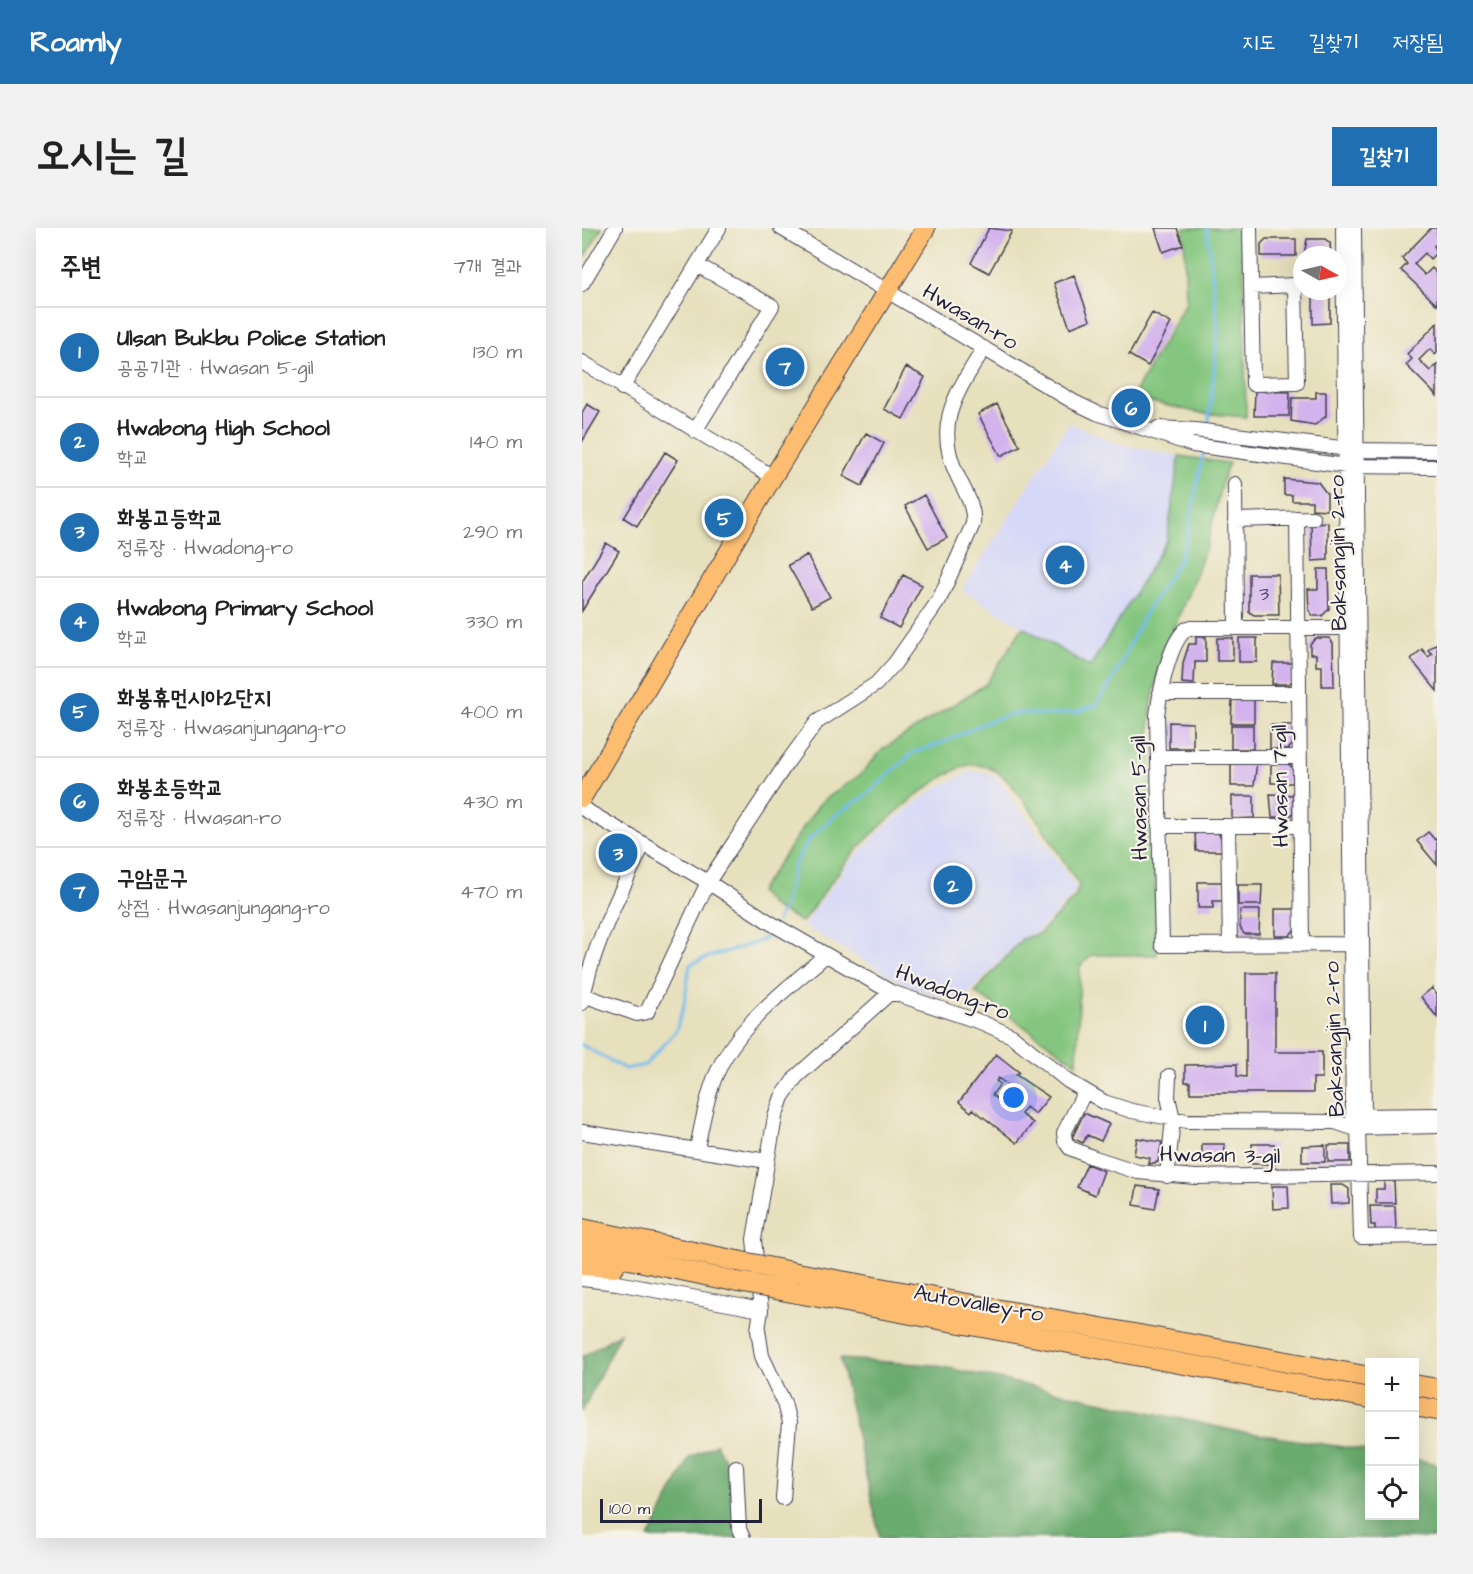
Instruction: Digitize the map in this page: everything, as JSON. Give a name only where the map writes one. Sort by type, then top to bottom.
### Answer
[{"type":"highway","points":[[582,1219],[650,1243]]},
{"type":"highway","name":"Autovalley-ro","points":[[582,1229],[737,1261],[1365,1376]]},
{"type":"highway","name":"Autovalley-ro","points":[[582,1249],[698,1275],[1365,1397]]},
{"type":"highway","points":[[582,1265],[698,1275]]},
{"type":"highway","points":[[1419,1386],[1437,1389]]},
{"type":"highway","points":[[1419,1407],[1437,1410]]},
{"type":"main road","points":[[582,798],[773,477],[926,228]]},
{"type":"street","points":[[582,284],[615,228]]},
{"type":"street","points":[[622,388],[719,228]]},
{"type":"street","name":"Hwasan-ro","points":[[781,228],[1074,402],[1097,413],[1193,446],[1351,466],[1437,467]]},
{"type":"street","points":[[1250,228],[1251,286],[1253,384],[1297,383],[1295,285],[1251,286]]},
{"type":"street","name":"Baksangjin 2-ro","points":[[1343,228],[1351,449]]},
{"type":"street","name":"Baksangjin 2-ro","points":[[1354,228],[1351,466],[1361,1237],[1437,1236]]},
{"type":"street","points":[[695,431],[772,306],[697,265]]},
{"type":"street","points":[[643,845],[605,924],[583,999],[637,1014],[647,1012],[708,882],[786,764],[817,722],[876,684],[895,663],[939,600],[970,532],[974,513],[952,464],[945,426],[958,390],[984,348]]},
{"type":"street","points":[[582,362],[773,477]]},
{"type":"street","name":"Hwasan-ro","points":[[1146,428],[1195,430],[1351,449],[1437,451]]},
{"type":"street","points":[[1235,484],[1236,628]]},
{"type":"street","name":"Hwasan 7-gil","points":[[1297,518],[1302,945]]},
{"type":"street","points":[[1235,520],[1312,518]]},
{"type":"street","name":"Hwasan 5-gil","points":[[1353,628],[1192,627],[1183,631],[1176,643],[1160,693],[1157,715],[1162,945],[1357,944]]},
{"type":"street","points":[[1160,693],[1299,693]]},
{"type":"street","points":[[1158,757],[1300,757]]},
{"type":"street","name":"Hwadong-ro","points":[[582,808],[891,993],[983,1023],[1012,1036],[1085,1091],[1104,1102],[1132,1111],[1204,1122],[1335,1122],[1437,1115]]},
{"type":"street","points":[[1160,826],[1301,826]]},
{"type":"street","points":[[1228,826],[1230,945]]},
{"type":"street","points":[[698,1148],[714,1078],[724,1056],[748,1025],[826,955]]},
{"type":"street","points":[[783,1498],[789,1423],[784,1403],[762,1356],[758,1330],[761,1310],[754,1239],[775,1117],[782,1097],[796,1077],[891,993]]},
{"type":"street","points":[[1167,1176],[1173,1119],[1168,1097],[1169,1076]]},
{"type":"street","name":"Hwasan 3-gil","points":[[1085,1091],[1064,1133],[1070,1148],[1115,1166],[1167,1176],[1437,1173]]},
{"type":"street","name":"Hwadong-ro","points":[[1358,1120],[1437,1126]]},
{"type":"street","points":[[582,1132],[698,1148],[766,1161]]},
{"type":"street","points":[[582,1279],[616,1283],[761,1310]]},
{"type":"street","points":[[736,1467],[739,1529],[743,1538]]},
{"type":"shaded area","points":[[1069,423],[1119,444],[1179,456],[1167,540],[1090,668],[962,590]]},
{"type":"shaded area","points":[[972,771],[988,773],[998,779],[1074,883],[1076,892],[1038,932],[1022,939],[965,997],[949,999],[924,992],[898,980],[803,926],[849,863],[885,826],[935,788]]},
{"type":"green space","points":[[582,228],[602,228],[582,261]]},
{"type":"green space","points":[[1184,228],[1243,228],[1246,417],[1201,413],[1132,398],[1186,302]]},
{"type":"green space","points":[[1179,456],[1229,463],[1206,547],[1163,657],[1152,703],[1150,726],[1157,955],[1092,955],[1080,966],[1077,1064],[975,992],[1022,939],[1040,933],[1076,896],[1079,885],[1029,807],[1006,779],[993,769],[977,765],[965,766],[951,772],[902,807],[848,860],[802,922],[773,907],[759,892],[820,803],[861,774],[883,749],[986,684],[1023,627],[1090,667],[1167,540]]},
{"type":"green space","points":[[620,1333],[582,1412],[582,1357]]},
{"type":"green space","points":[[840,1359],[934,1365],[1236,1431],[1365,1450],[1365,1520],[1419,1520],[1419,1460],[1437,1464],[1437,1538],[880,1538]]},
{"type":"green space","points":[[716,1444],[730,1470],[740,1538],[649,1538],[689,1458]]},
{"type":"building","points":[[989,228],[1012,231],[989,273],[971,263]]},
{"type":"building","points":[[1155,228],[1177,228],[1183,245],[1163,252]]},
{"type":"building","points":[[1431,228],[1437,228],[1437,243],[1434,246],[1437,252],[1430,259],[1425,253],[1414,264],[1425,275],[1432,268],[1437,273],[1437,305],[1401,270],[1407,264],[1402,258]]},
{"type":"building","points":[[1266,239],[1296,239],[1293,256],[1261,256],[1261,244]]},
{"type":"building","points":[[1307,239],[1325,239],[1330,246],[1306,246]]},
{"type":"building","points":[[1074,275],[1090,320],[1070,328],[1054,283]]},
{"type":"building","points":[[1313,300],[1330,300],[1330,323],[1313,324]]},
{"type":"building","points":[[1152,313],[1171,323],[1148,366],[1129,355]]},
{"type":"building","points":[[1437,323],[1437,353],[1435,355],[1430,349],[1419,360],[1430,371],[1437,364],[1437,396],[1406,365],[1412,359],[1407,354]]},
{"type":"building","points":[[906,367],[925,377],[903,419],[884,409]]},
{"type":"building","points":[[1255,391],[1290,392],[1289,416],[1254,416]]},
{"type":"building","points":[[1316,392],[1326,392],[1326,416],[1315,425],[1291,421],[1292,398],[1316,398]]},
{"type":"building","points":[[587,404],[600,412],[582,442],[582,413]]},
{"type":"building","points":[[997,404],[1020,446],[1001,456],[978,414]]},
{"type":"building","points":[[866,433],[884,443],[862,486],[843,476]]},
{"type":"building","points":[[665,452],[678,460],[637,526],[624,518]]},
{"type":"building","points":[[1284,479],[1318,482],[1327,494],[1327,510],[1312,509],[1312,501],[1292,501],[1292,495],[1284,495]]},
{"type":"building","points":[[924,495],[947,538],[928,548],[905,506]]},
{"type":"building","points":[[1328,522],[1328,560],[1312,561],[1311,523]]},
{"type":"building","points":[[606,543],[619,551],[582,611],[582,582]]},
{"type":"building","points":[[807,555],[830,597],[812,607],[788,565]]},
{"type":"building","points":[[1318,569],[1328,569],[1329,609],[1322,616],[1313,616],[1309,610],[1308,589],[1318,589]]},
{"type":"building","points":[[1249,574],[1278,574],[1279,615],[1254,615],[1249,612]]},
{"type":"building","points":[[903,575],[922,585],[899,628],[880,618]]},
{"type":"building","points":[[1196,637],[1206,637],[1206,662],[1195,662],[1194,684],[1182,683],[1183,663],[1189,644],[1196,644]]},
{"type":"building","points":[[1217,638],[1233,638],[1233,661],[1217,661]]},
{"type":"building","points":[[1239,638],[1257,638],[1257,662],[1239,662]]},
{"type":"building","points":[[1316,638],[1329,638],[1333,643],[1334,686],[1322,686],[1322,666],[1316,666],[1316,654],[1310,654],[1310,644]]},
{"type":"building","points":[[1437,643],[1437,691],[1411,659],[1422,649],[1428,657],[1432,654],[1428,650]]},
{"type":"building","points":[[1273,663],[1294,663],[1293,680],[1289,684],[1272,684]]},
{"type":"building","points":[[1232,699],[1254,699],[1254,723],[1231,723]]},
{"type":"building","points":[[1169,722],[1193,723],[1193,748],[1169,748]]},
{"type":"building","points":[[1231,725],[1253,725],[1253,749],[1231,749]]},
{"type":"building","points":[[1270,725],[1293,725],[1293,744],[1288,749],[1270,749]]},
{"type":"building","points":[[1231,761],[1257,761],[1254,786],[1231,786]]},
{"type":"building","points":[[1271,763],[1287,763],[1293,768],[1293,783],[1271,783]]},
{"type":"building","points":[[1270,794],[1293,795],[1293,813],[1289,817],[1272,817]]},
{"type":"building","points":[[1232,796],[1254,796],[1254,818],[1232,819]]},
{"type":"building","points":[[1428,832],[1435,840],[1437,838],[1437,865],[1417,841]]},
{"type":"building","points":[[1195,833],[1218,833],[1222,839],[1222,851],[1196,851]]},
{"type":"building","points":[[1198,882],[1223,882],[1223,901],[1213,901],[1213,908],[1198,908]]},
{"type":"building","points":[[1238,885],[1262,885],[1261,905],[1238,905]]},
{"type":"building","points":[[1275,909],[1295,909],[1295,929],[1289,936],[1275,936]]},
{"type":"building","points":[[1240,910],[1260,910],[1259,934],[1244,934],[1240,927]]},
{"type":"building","points":[[1246,973],[1275,973],[1275,1052],[1322,1052],[1322,1078],[1313,1078],[1313,1093],[1190,1093],[1190,1082],[1185,1082],[1185,1065],[1237,1064],[1237,1076],[1246,1077]]},
{"type":"building","points":[[1432,988],[1437,995],[1437,1017],[1421,997]]},
{"type":"building","points":[[996,1054],[1019,1072],[1016,1075],[1049,1097],[1035,1114],[1026,1107],[1021,1114],[1033,1123],[1017,1143],[973,1109],[971,1112],[959,1102]],"holes":[[[998,1078],[1017,1092],[1007,1106],[992,1095],[1000,1084],[996,1081]]]},
{"type":"building","points":[[1084,1113],[1109,1124],[1101,1141],[1087,1135],[1083,1143],[1072,1138]]},
{"type":"building","points":[[1137,1138],[1162,1142],[1158,1162],[1149,1164],[1150,1158],[1134,1155]]},
{"type":"building","points":[[1202,1144],[1225,1144],[1224,1163],[1202,1163]]},
{"type":"building","points":[[1252,1144],[1274,1144],[1275,1164],[1252,1164]]},
{"type":"building","points":[[1325,1145],[1325,1162],[1302,1162],[1302,1146]]},
{"type":"building","points":[[1328,1145],[1350,1145],[1350,1162],[1328,1162]]},
{"type":"building","points":[[1087,1164],[1104,1171],[1095,1195],[1077,1187]]},
{"type":"building","points":[[1384,1181],[1394,1181],[1395,1203],[1376,1203],[1376,1189],[1384,1189]]},
{"type":"building","points":[[1330,1185],[1343,1185],[1349,1189],[1349,1203],[1331,1204]]},
{"type":"building","points":[[1137,1186],[1159,1189],[1155,1209],[1134,1205]]},
{"type":"building","points":[[1272,1186],[1288,1186],[1289,1208],[1273,1209]]},
{"type":"building","points":[[1370,1206],[1395,1206],[1396,1230],[1375,1230],[1375,1225],[1371,1225]]},
{"type":"waterway","points":[[1207,228],[1218,329],[1208,428]]},
{"type":"waterway","points":[[777,921],[785,903],[794,865],[809,839],[837,814],[868,794],[912,753],[945,742],[986,722],[1017,713],[1050,715],[1076,712],[1096,705],[1112,681],[1144,615],[1180,559],[1187,536],[1204,449]]},
{"type":"waterway","points":[[582,1045],[625,1069],[645,1065],[676,1031],[684,1005],[690,965],[710,956],[759,941],[773,930]]},
{"type":"place","name":"구암문구","points":[[785,367]]},
{"type":"place","name":"화봉초등학교","points":[[1131,408]]},
{"type":"place","name":"화봉휴먼시아2단지","points":[[724,518]]},
{"type":"place","name":"Hwabong Primary School","points":[[1065,565]]},
{"type":"place","name":"화봉고등학교","points":[[618,853]]},
{"type":"place","name":"Hwabong High School","points":[[953,885]]},
{"type":"place","name":"Ulsan Bukbu Police Station","points":[[1205,1025]]}]
